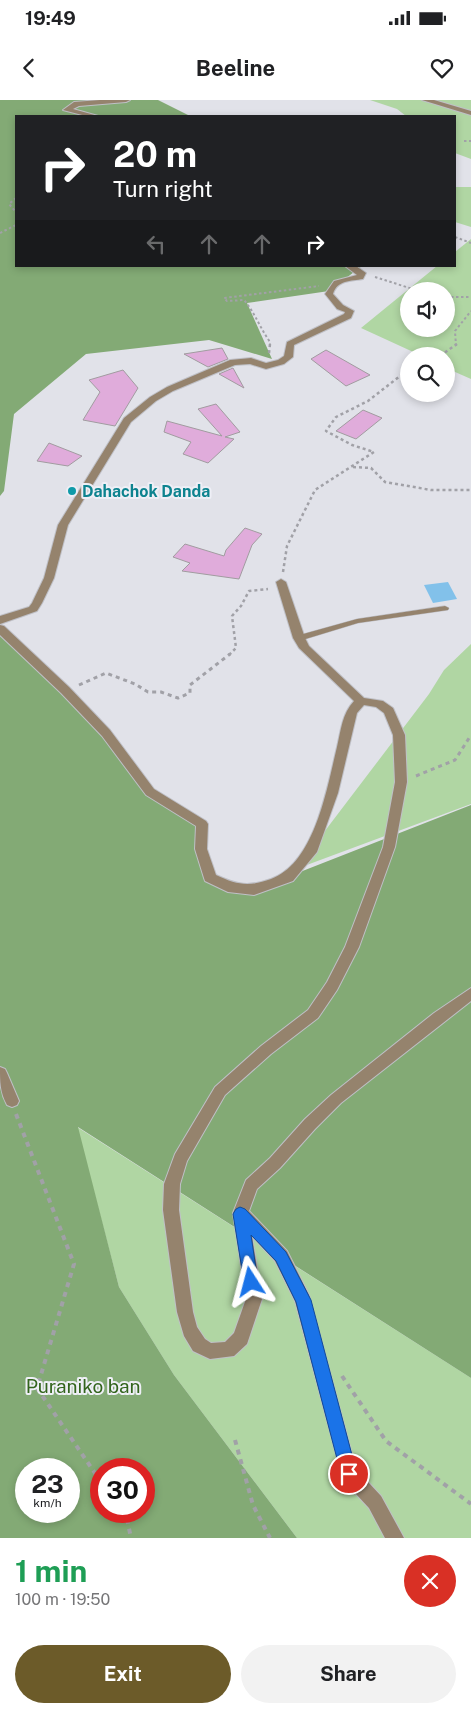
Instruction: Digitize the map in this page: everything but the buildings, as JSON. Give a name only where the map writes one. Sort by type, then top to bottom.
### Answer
[{"type":"street","points":[[90,115],[67,110],[77,104],[126,100]]},
{"type":"street","points":[[426,100],[471,113]]},
{"type":"street","points":[[0,620],[33,609],[37,603],[49,578],[62,525],[127,420],[153,399],[233,362],[251,361],[266,366],[275,364],[288,357],[290,344],[348,316],[350,311],[340,307],[329,294],[330,288],[336,282],[360,277],[362,273],[351,267]]},
{"type":"street","points":[[281,585],[298,638],[305,648],[361,701],[379,704],[390,711],[399,735],[401,782],[389,847],[352,948],[332,986],[313,1014],[266,1050],[220,1091],[180,1159],[172,1184],[172,1210],[185,1312],[190,1330],[199,1345],[210,1351],[228,1350],[241,1338],[254,1299],[240,1214],[251,1185],[275,1163],[310,1124],[336,1099],[471,994]]},
{"type":"street","points":[[0,629],[65,690],[106,733],[150,792],[202,824],[201,849],[210,878],[228,887],[254,890],[288,878],[311,852],[332,793],[351,712],[361,701]]},
{"type":"street","points":[[0,1073],[12,1101]]},
{"type":"street","points":[[240,1214],[281,1256],[303,1300],[349,1474],[375,1502],[395,1538]]},
{"type":"lane","points":[[298,638],[357,621],[445,608]]},
{"type":"path","points":[[464,141],[471,141]]},
{"type":"path","points":[[15,199],[10,204],[15,211]]},
{"type":"path","points":[[0,233],[15,226]]},
{"type":"path","points":[[456,237],[471,243]]},
{"type":"path","points":[[362,273],[400,285]]},
{"type":"path","points":[[275,364],[268,350],[271,345],[269,338],[259,327],[252,308],[244,300],[227,302],[224,298],[260,292],[300,291],[336,282]]},
{"type":"path","points":[[455,297],[471,297]]},
{"type":"path","points":[[454,347],[457,345],[455,331],[471,311]]},
{"type":"path","points":[[65,690],[106,673],[136,684],[148,692],[161,692],[178,698],[190,693],[190,685],[200,673],[226,659],[236,648],[232,616],[241,606],[249,591],[281,585],[287,546],[315,490],[374,452],[352,445],[326,431],[336,417],[368,401],[400,376]]},
{"type":"path","points":[[353,467],[371,468],[385,482],[431,490],[471,490]]},
{"type":"path","points":[[401,782],[455,760],[471,735]]},
{"type":"path","points":[[12,1101],[74,1264],[37,1388],[90,1466]]},
{"type":"path","points":[[340,1373],[386,1442],[471,1504]]},
{"type":"path","points":[[235,1440],[252,1505],[270,1538]]},
{"type":"path","points":[[128,1523],[130,1538]]},
{"type":"green space","points":[[0,100],[158,100],[188,115],[15,115],[15,267],[361,267],[329,291],[247,303],[272,359],[209,340],[86,354],[14,414],[4,491],[0,496]]},
{"type":"green space","points":[[370,100],[471,100],[471,159],[456,153],[456,115],[405,115],[397,109]]},
{"type":"green space","points":[[456,187],[471,187],[471,227],[456,222]]},
{"type":"green space","points":[[471,239],[471,379],[455,372],[455,347],[402,347],[361,328],[400,296],[400,337],[455,337],[455,282],[417,282],[436,267],[456,267],[456,251]]},
{"type":"green space","name":"Puraniko ban","points":[[0,630],[65,690],[150,792],[202,824],[210,878],[254,890],[471,805],[471,1378],[78,1127],[119,1287],[174,1375],[297,1538],[0,1538]]},
{"type":"green space","points":[[471,644],[471,804],[296,869],[429,694],[444,670]]},
{"type":"green space","points":[[77,1127],[471,1378],[471,1538],[297,1538],[174,1375],[119,1287]]},
{"type":"water","points":[[448,582],[457,599],[433,603],[424,585]]},
{"type":"place","name":"Dahachok Danda","points":[[72,491]]},
{"type":"route","points":[[251,1282],[240,1214],[281,1256],[303,1300],[349,1474]]}]
